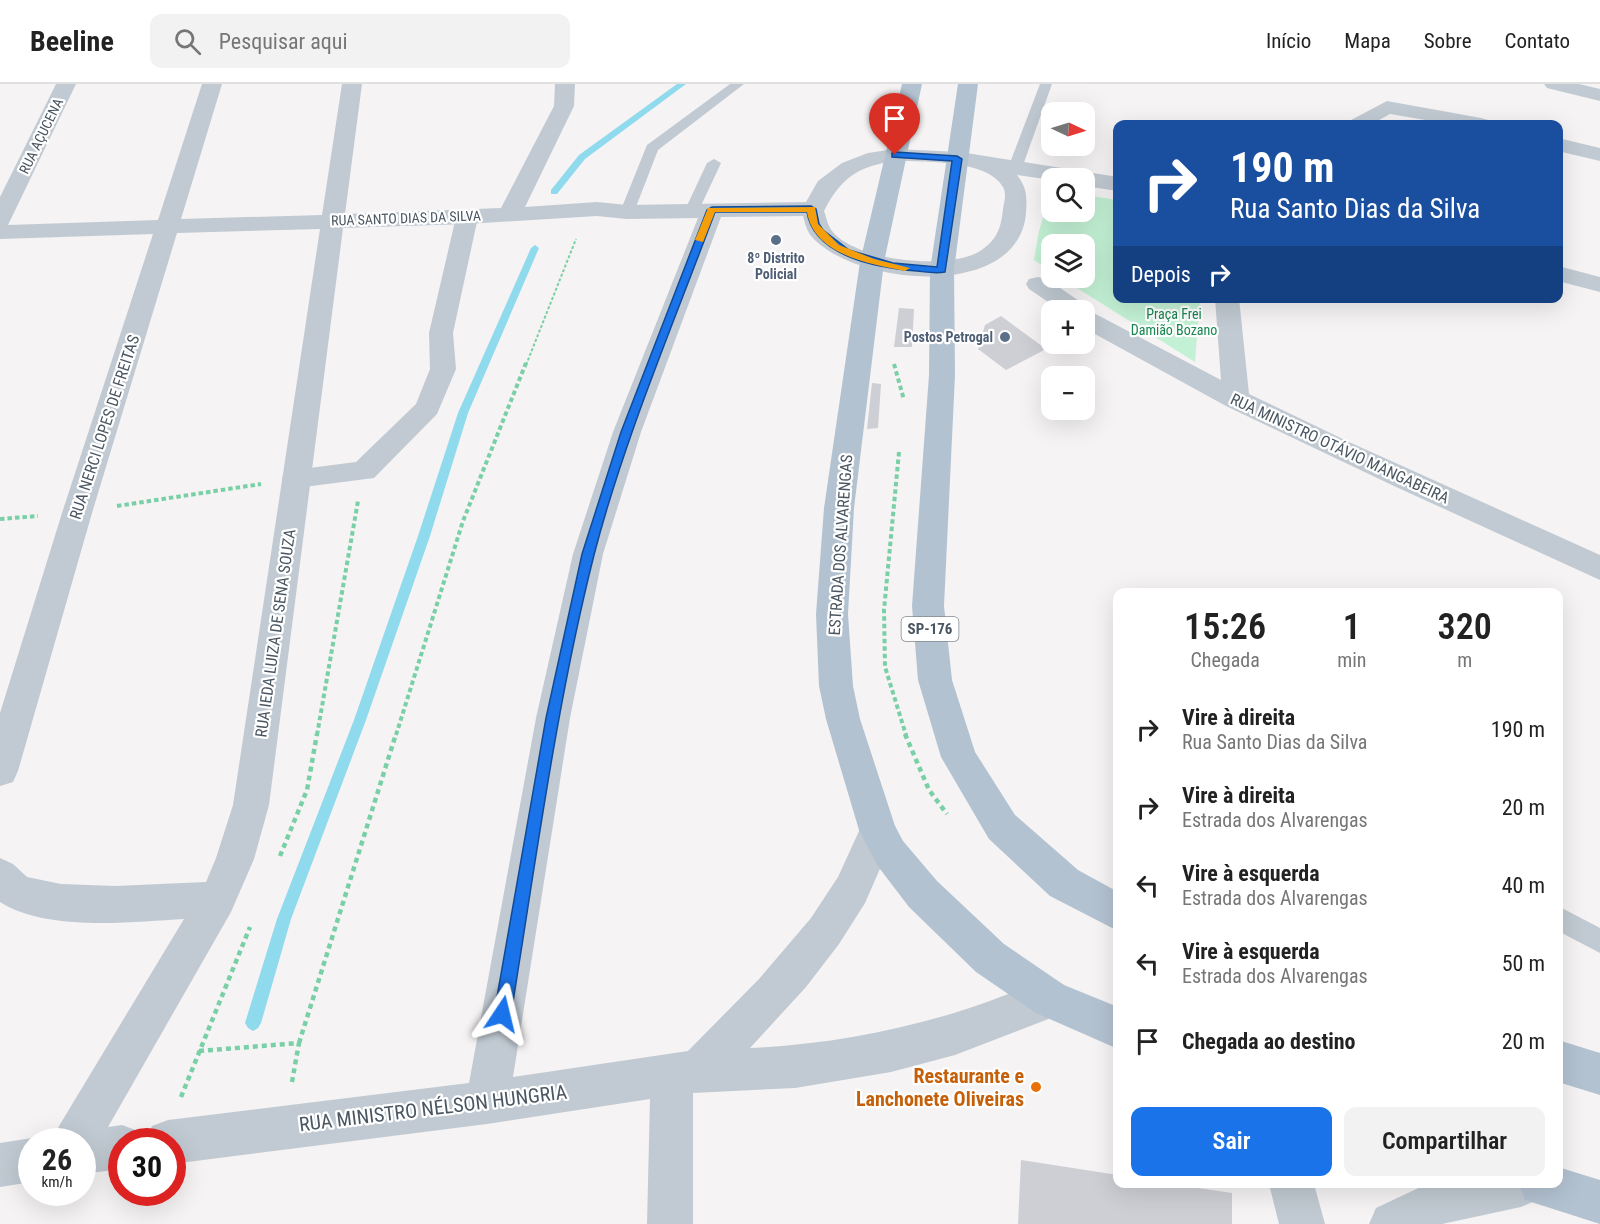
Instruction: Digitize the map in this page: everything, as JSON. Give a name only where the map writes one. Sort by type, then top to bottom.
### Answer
[{"type":"main road","name":"ESTRADA DOS ALVARENGAS","points":[[912,84],[872,262],[842,488],[832,614],[838,697],[879,830],[890,853],[905,873],[952,924],[990,958],[1050,999],[1113,1026]]},
{"type":"main road","name":"SP-176","points":[[968,84],[968,161],[942,270],[942,375],[928,606],[934,680],[959,757],[1002,827],[1064,884],[1113,910]]},
{"type":"main road","points":[[1563,1063],[1600,1074]]},
{"type":"main road","points":[[1553,1188],[1600,1203]]},
{"type":"street","name":"RUA AÇUCENA","points":[[0,220],[66,84]]},
{"type":"street","name":"RUA NERCI LOPES DE FREITAS","points":[[0,771],[77,513],[212,84]]},
{"type":"street","name":"RUA IEDA LUIZA DE SENA SOUZA","points":[[83,1128],[217,899],[235,859],[251,806],[352,84]]},
{"type":"street","points":[[510,215],[564,106],[565,84]]},
{"type":"street","points":[[1386,84],[1387,107]]},
{"type":"street","points":[[1564,85],[1600,95]]},
{"type":"street","points":[[1365,120],[1387,107],[1459,120]]},
{"type":"street","points":[[1563,145],[1600,154]]},
{"type":"street","points":[[1041,172],[968,161],[895,155],[867,159],[844,171],[820,192],[811,209],[814,224],[826,239],[845,252],[872,262],[908,268],[942,270],[959,268],[976,263],[1002,245],[1011,230],[1017,192],[1023,184],[1041,177]]},
{"type":"street","points":[[968,161],[1008,177],[1017,192]]},
{"type":"street","points":[[1095,181],[1113,183]]},
{"type":"street","name":"RUA SANTO DIAS DA SILVA","points":[[0,232],[467,217],[597,209],[627,212],[811,209]]},
{"type":"street","points":[[487,1102],[553,718],[588,554],[702,210]]},
{"type":"street","points":[[297,478],[364,471],[428,408],[443,369],[441,333],[467,217]]},
{"type":"street","points":[[1563,274],[1600,285]]},
{"type":"street","points":[[1038,284],[1061,300]]},
{"type":"street","points":[[1227,303],[1236,400]]},
{"type":"street","name":"RUA MINISTRO OTÁVIO MANGABEIRA","points":[[1095,323],[1236,400],[1600,568]]},
{"type":"street","points":[[670,1224],[685,1074],[801,961],[840,910],[860,875],[879,830]]},
{"type":"street","points":[[0,876],[16,891],[54,901],[217,899]]},
{"type":"street","name":"RUA MINISTRO NÉLSON HUNGRIA","points":[[186,1140],[487,1102],[685,1074],[795,1067],[891,1051],[955,1034],[1050,999]]},
{"type":"street","points":[[0,1165],[18,1162]]},
{"type":"street","points":[[1293,1188],[1302,1224]]},
{"type":"street","points":[[1392,1224],[1408,1213],[1446,1199],[1501,1188]]},
{"type":"lane","points":[[627,212],[652,148],[738,84]]},
{"type":"lane","points":[[1015,168],[1046,84]]},
{"type":"lane","points":[[702,210],[714,164]]},
{"type":"lane","points":[[1563,921],[1600,941]]},
{"type":"path","points":[[284,1127],[299,1043],[464,521],[576,238],[564,239]]},
{"type":"path","points":[[77,513],[297,478]]},
{"type":"path","points":[[199,1051],[299,1043]]},
{"type":"green space","name":"Praça Frei Damião Bozano","points":[[1095,197],[1113,199],[1113,303],[1200,303],[1195,362],[1077,288],[1095,288],[1095,234],[1041,234],[1041,265],[1034,260],[1042,222],[1095,222]]},
{"type":"building","points":[[899,308],[914,309],[912,347],[894,347]]},
{"type":"building","name":"Postos Petrogal","points":[[1001,316],[1041,345],[1041,352],[1006,370],[978,349],[985,325]]},
{"type":"building","points":[[872,383],[881,384],[878,428],[867,429]]},
{"type":"building","points":[[1021,1160],[1113,1174],[1113,1188],[1198,1188],[1232,1193],[1232,1224],[1018,1224]]},
{"type":"waterway","points":[[554,192],[582,157],[682,84]]},
{"type":"waterway","points":[[253,1023],[284,919],[360,720],[424,536],[463,413],[535,248]]},
{"type":"slow traffic","points":[[700,240],[712,210],[811,209],[814,224],[836,247],[872,262],[905,268]]},
{"type":"place","name":"8º Distrito Policial","points":[[776,240]]},
{"type":"place","name":"Postos Petrogal","points":[[1005,337]]},
{"type":"place","name":"Restaurante e Lanchonete Oliveiras","points":[[1036,1087]]},
{"type":"route","points":[[502,1014],[553,718],[588,554],[627,432],[712,210],[811,209],[814,224],[820,232],[845,252],[872,262],[893,266],[942,270],[957,159],[895,155]]}]
